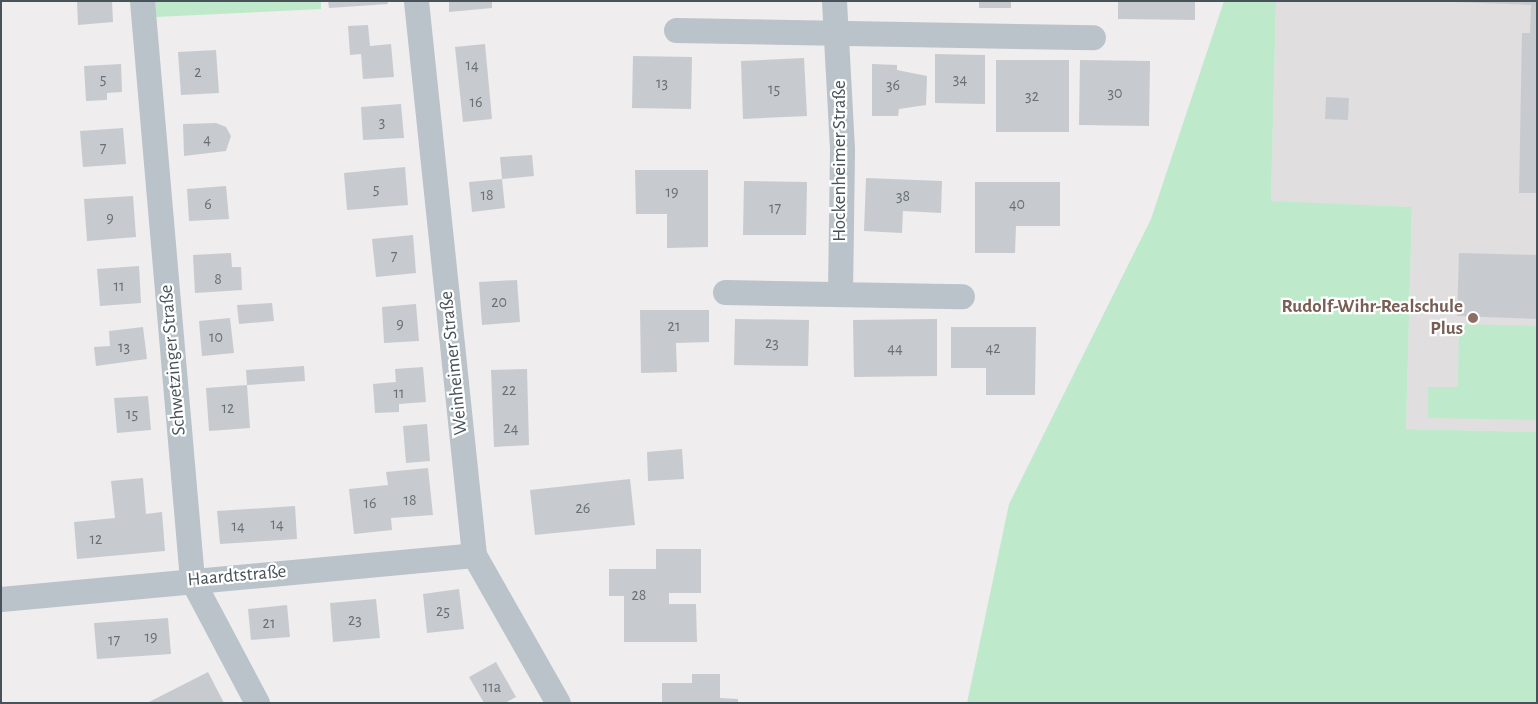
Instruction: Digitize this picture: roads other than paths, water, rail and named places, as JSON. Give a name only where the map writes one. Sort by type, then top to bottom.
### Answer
[{"type":"street","name":"Schwetzinger Straße","points":[[142,1],[192,580],[257,703]]},
{"type":"street","name":"Weinheimer Straße","points":[[416,1],[474,554],[558,703]]},
{"type":"street","name":"Hockenheimer Straße","points":[[834,1],[838,31],[842,150],[840,292]]},
{"type":"street","points":[[676,30],[838,31],[1093,37]]},
{"type":"street","points":[[725,292],[840,292],[962,296]]},
{"type":"street","name":"Haardtstraße","points":[[1,599],[474,554]]},
{"type":"place","name":"Rudolf-Wihr-Realschule Plus","points":[[1473,318]]}]
